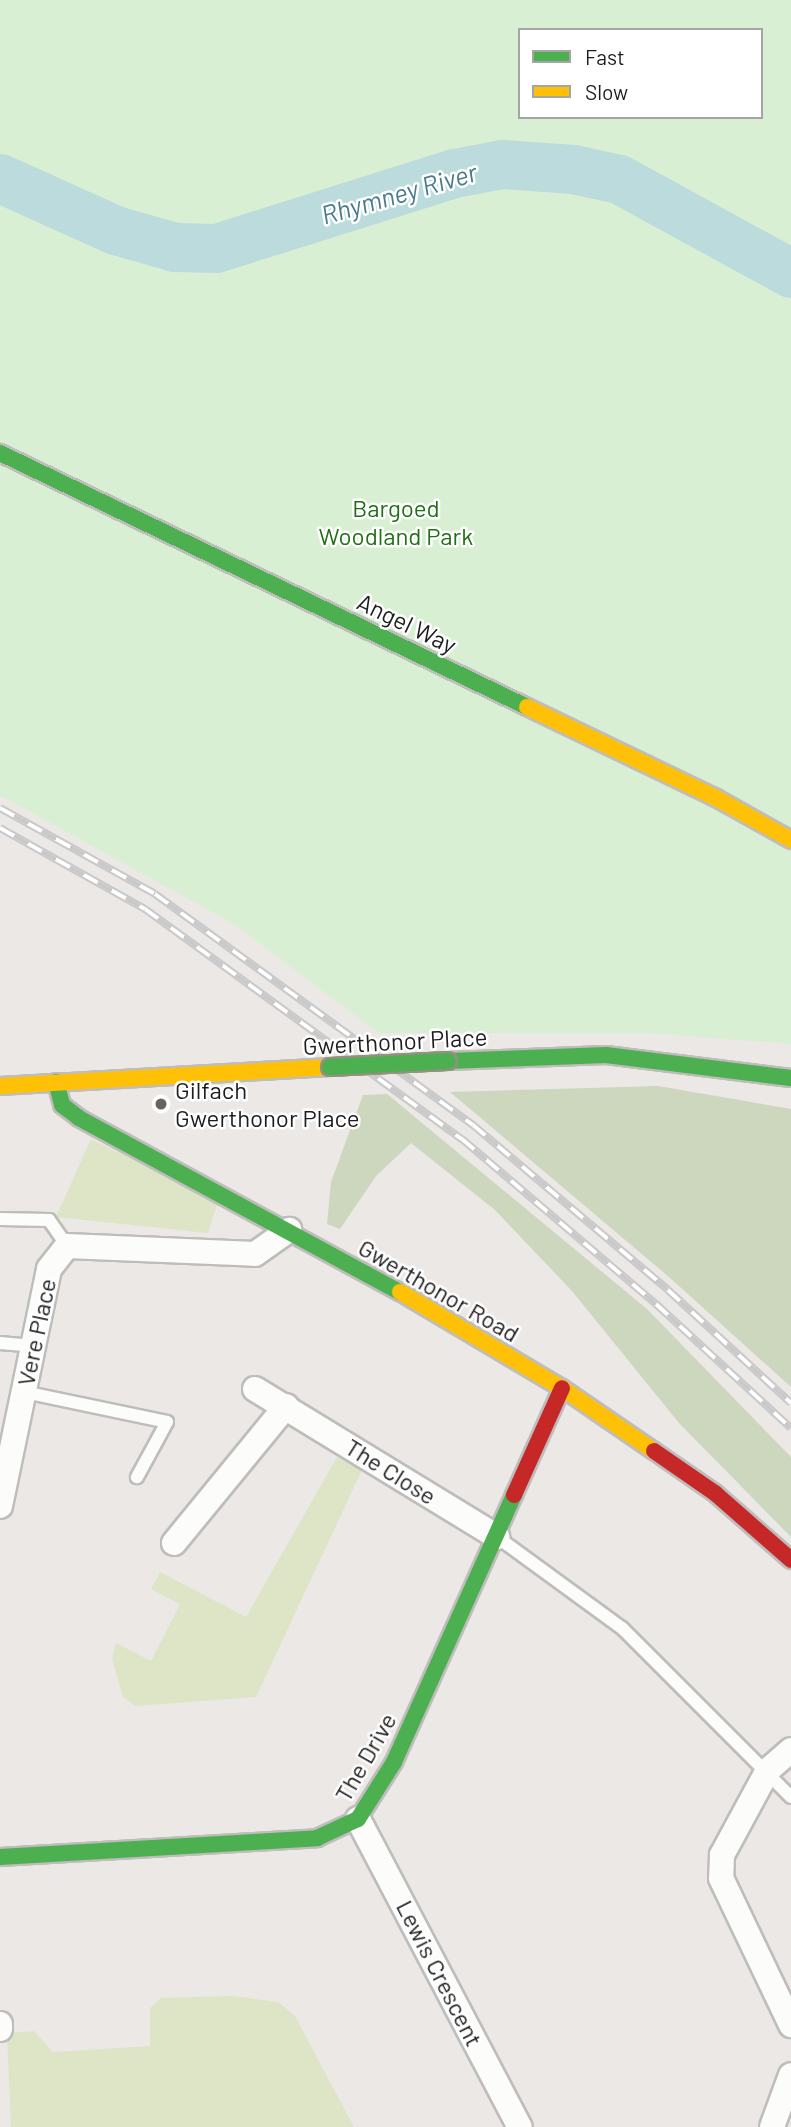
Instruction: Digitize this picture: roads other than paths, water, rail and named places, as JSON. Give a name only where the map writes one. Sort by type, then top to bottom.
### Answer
[{"type":"street","name":"Angel Way","points":[[0,453],[716,798],[791,840]]},
{"type":"street","name":"Gwerthonor Place","points":[[0,1086],[330,1067],[606,1055],[719,1066],[791,1078]]},
{"type":"street","name":"Gwerthonor Road","points":[[56,1082],[62,1105],[79,1118],[289,1230],[562,1388],[716,1494],[791,1560]]},
{"type":"street","points":[[67,1245],[255,1254],[289,1230]]},
{"type":"street","name":"Vere Place","points":[[0,1506],[5,1459],[24,1392],[49,1269],[67,1245]]},
{"type":"street","name":"The Drive","points":[[0,1857],[317,1838],[358,1819],[394,1762],[562,1388]]},
{"type":"street","name":"The Close","points":[[255,1389],[497,1536]]},
{"type":"street","points":[[174,1543],[286,1406]]},
{"type":"street","points":[[791,1750],[768,1770],[722,1855],[722,1878],[791,2025]]},
{"type":"street","name":"Lewis Crescent","points":[[358,1819],[520,2127]]},
{"type":"street","points":[[0,2024],[0,2032]]},
{"type":"street","points":[[772,2127],[791,2075]]},
{"type":"lane","points":[[0,1219],[49,1220],[67,1245]]},
{"type":"lane","points":[[0,1343],[33,1346]]},
{"type":"lane","points":[[24,1392],[167,1422],[137,1477]]},
{"type":"lane","points":[[497,1536],[622,1628],[768,1770],[791,1797]]},
{"type":"waterway","name":"Rhymney River","points":[[0,178],[115,230],[175,247],[216,248],[454,173],[502,164],[573,169],[619,179],[791,273]]},
{"type":"railway","points":[[0,808],[155,894],[473,1125],[668,1290],[791,1403]]},
{"type":"railway","points":[[0,828],[145,909],[462,1139],[656,1304],[791,1428]]},
{"type":"place","name":"Gilfach Gwerthonor Place","points":[[161,1104]]},
{"type":"park label","name":"Bargoed Woodland Park","points":[[396,522]]}]
